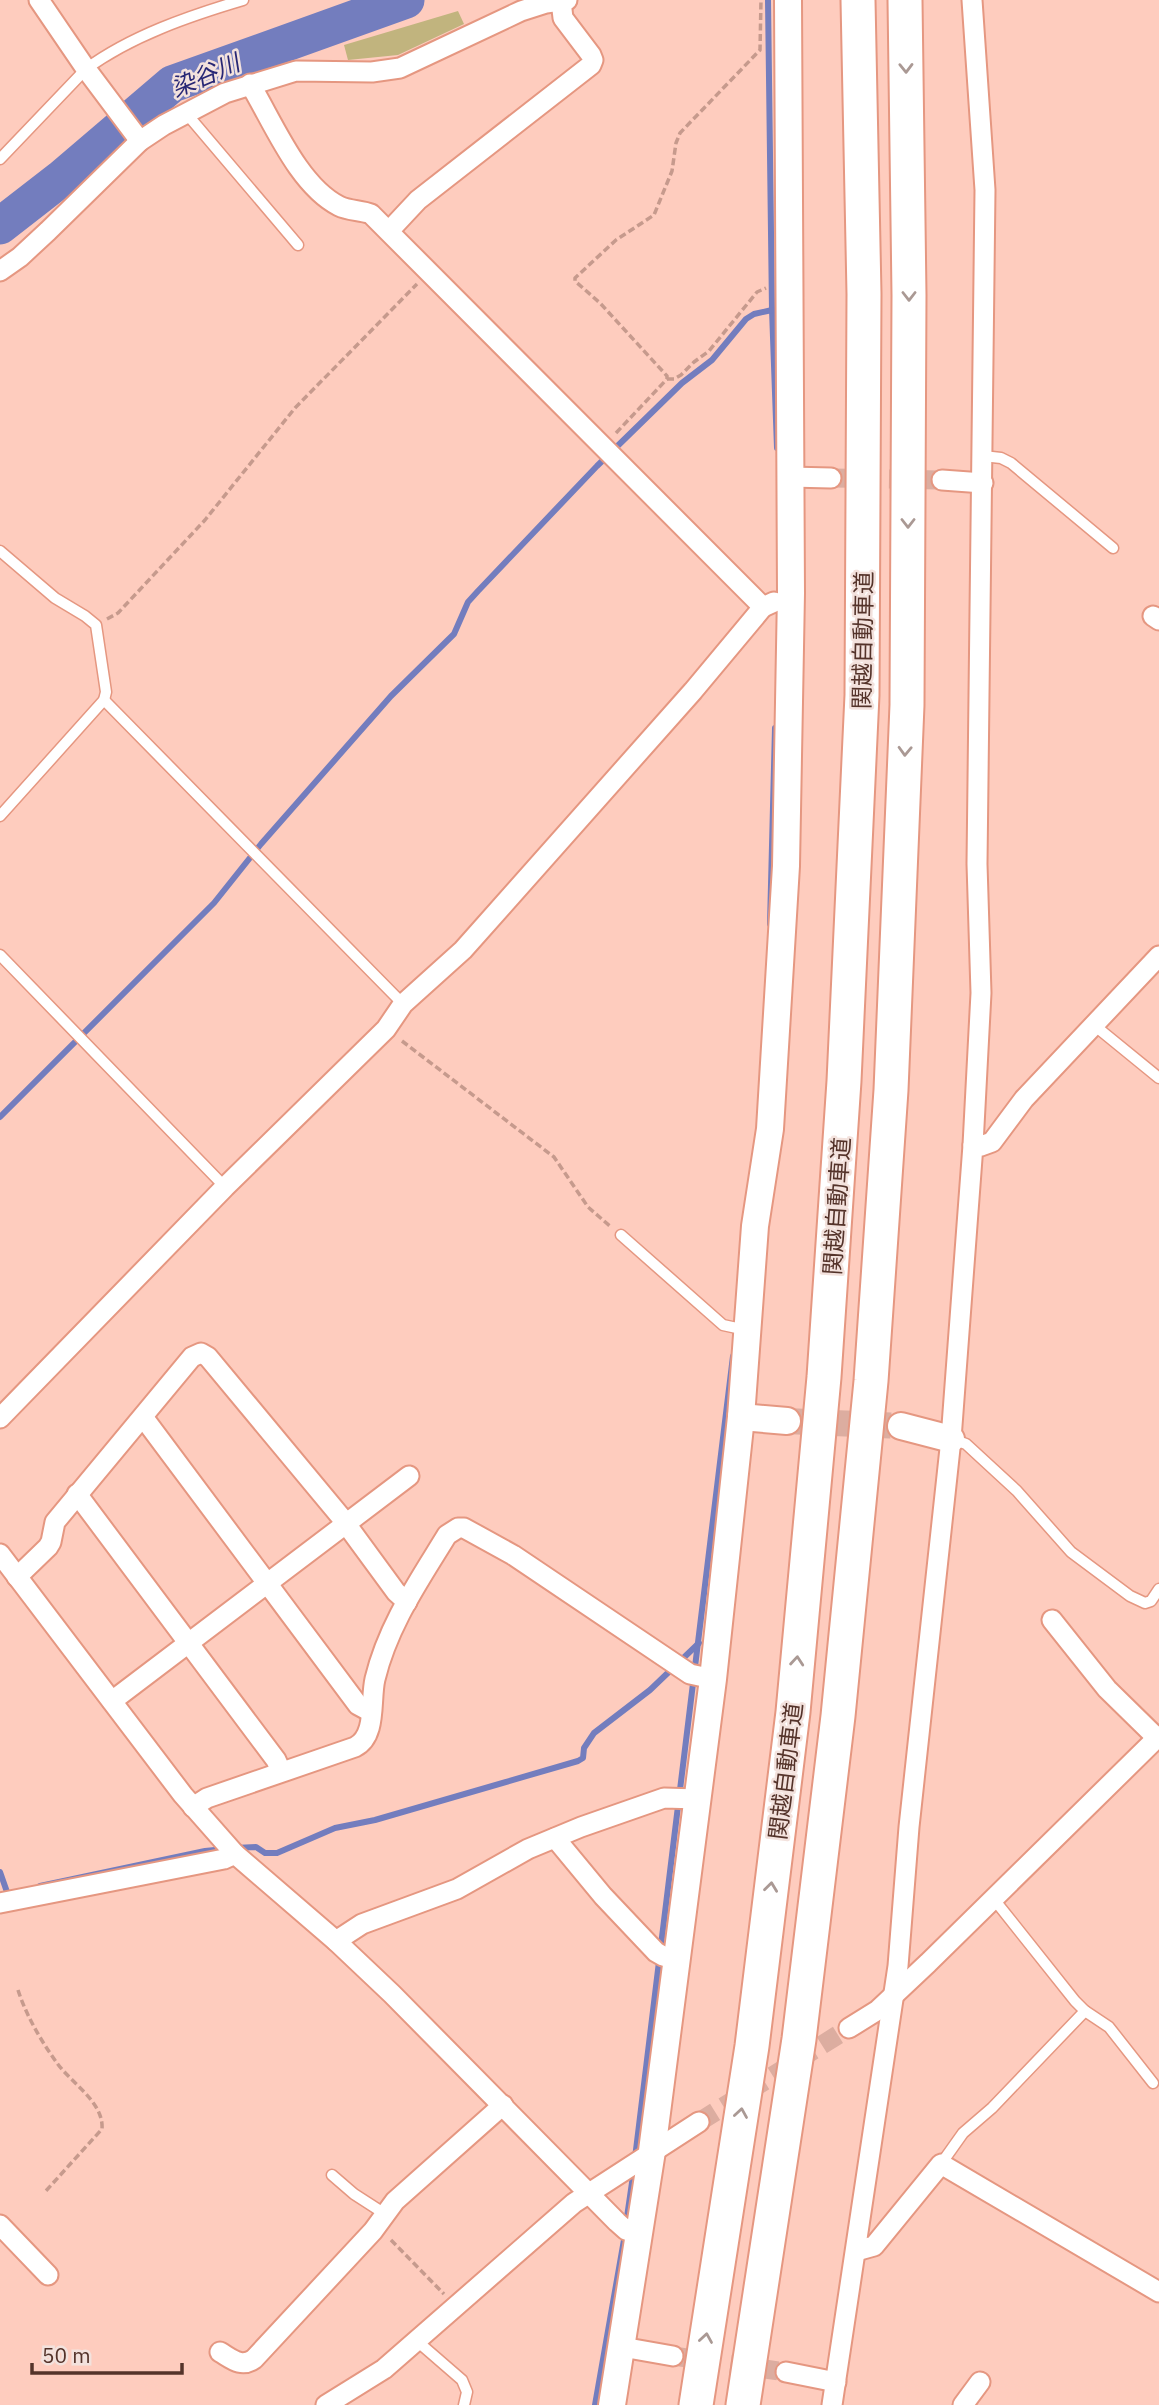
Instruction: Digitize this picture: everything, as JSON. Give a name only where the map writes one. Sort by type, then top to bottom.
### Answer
[{"type":"highway","name":"関越自動車道","points":[[696,2405],[752,2046],[791,1726],[829,1309],[844,1081],[862,695],[864,294],[858,0]]},
{"type":"highway","name":"関越自動車道","points":[[743,2405],[799,2039],[838,1716],[871,1381],[886,1160],[907,705],[909,295],[905,0]]},
{"type":"street","points":[[39,0],[88,72],[138,138]]},
{"type":"street","points":[[612,2405],[641,2235],[713,1679],[741,1417],[755,1226],[770,1129],[786,866],[791,593],[788,0]]},
{"type":"street","points":[[832,2405],[895,1993],[909,1827],[951,1439],[973,1146],[981,993],[977,864],[985,190],[972,0]]},
{"type":"street","points":[[0,271],[48,231],[138,138],[225,93],[296,71],[372,72],[400,68],[509,16],[546,3],[564,1],[563,18],[591,55],[591,65],[418,200],[388,231]]},
{"type":"street","points":[[250,84],[300,169],[312,183],[340,206],[371,214],[763,607]]},
{"type":"street","points":[[790,477],[831,478]]},
{"type":"street","points":[[942,481],[983,483]]},
{"type":"street","points":[[0,1418],[225,1187],[386,1029],[403,1004],[463,950],[684,702],[763,607],[791,593]]},
{"type":"street","points":[[973,1146],[992,1142],[1024,1099],[1159,956]]},
{"type":"street","points":[[17,1577],[48,1547],[55,1522],[192,1357],[205,1354],[346,1525],[396,1592],[407,1602]]},
{"type":"street","points":[[143,1417],[358,1705],[371,1712]]},
{"type":"street","points":[[741,1417],[788,1421]]},
{"type":"street","points":[[901,1426],[951,1439]]},
{"type":"street","points":[[112,1701],[409,1476]]},
{"type":"street","points":[[77,1494],[276,1760],[281,1772]]},
{"type":"street","points":[[193,1808],[207,1798],[359,1745],[368,1732],[373,1687],[382,1655],[407,1602],[447,1535],[458,1528],[464,1528],[513,1555],[690,1674],[713,1679]]},
{"type":"street","points":[[0,1554],[193,1808],[235,1854],[336,1941],[624,2228],[641,2235]]},
{"type":"street","points":[[849,2028],[878,2010],[1158,1737],[1107,1689],[1052,1620]]},
{"type":"street","points":[[336,1941],[362,1924],[457,1889],[528,1849],[555,1838],[664,1798],[698,1799]]},
{"type":"street","points":[[555,1838],[571,1860],[656,1952],[676,1960]]},
{"type":"street","points":[[0,1903],[224,1859],[235,1854]]},
{"type":"street","points":[[220,2352],[238,2363],[248,2363],[254,2359],[381,2220],[395,2201],[503,2105]]},
{"type":"street","points":[[326,2405],[384,2369],[574,2203],[699,2122]]},
{"type":"street","points":[[856,2251],[874,2246],[941,2164],[1159,2292]]},
{"type":"street","points":[[0,2225],[48,2275]]},
{"type":"street","points":[[622,2347],[673,2356]]},
{"type":"street","points":[[786,2372],[836,2382]]},
{"type":"street","points":[[963,2405],[980,2382]]},
{"type":"lane","points":[[0,159],[88,72],[110,54],[178,22],[243,0]]},
{"type":"lane","points":[[186,113],[298,245]]},
{"type":"lane","points":[[983,456],[1001,458],[1011,463],[1113,548]]},
{"type":"lane","points":[[0,551],[55,598],[96,625],[106,692],[104,700],[0,816]]},
{"type":"lane","points":[[104,700],[403,1004]]},
{"type":"lane","points":[[0,955],[225,1187]]},
{"type":"lane","points":[[1094,1025],[1159,1078]]},
{"type":"lane","points":[[621,1235],[723,1325],[746,1330]]},
{"type":"lane","points":[[951,1439],[966,1444],[1017,1491],[1072,1552],[1130,1596],[1145,1603],[1151,1601],[1159,1589]]},
{"type":"lane","points":[[993,1898],[1086,2011],[1109,2027],[1153,2082]]},
{"type":"lane","points":[[941,2164],[963,2133],[992,2108],[1086,2011]]},
{"type":"lane","points":[[332,2175],[381,2220]]},
{"type":"lane","points":[[417,2341],[461,2380],[467,2392],[464,2405]]},
{"type":"path","points":[[667,379],[575,278],[616,240],[654,215],[671,171],[680,133],[760,50],[761,0]]},
{"type":"path","points":[[96,625],[118,613],[205,520],[295,408],[428,272]]},
{"type":"path","points":[[603,447],[667,379],[681,375],[709,351],[757,292],[766,288]]},
{"type":"path","points":[[386,1029],[554,1157],[588,1208],[621,1235]]},
{"type":"path","points":[[18,1990],[30,2020],[56,2062],[98,2109],[102,2122],[102,2129],[44,2193]]},
{"type":"path","points":[[381,2220],[457,2306]]},
{"type":"shaded area","points":[[458,11],[464,24],[398,55],[348,60],[344,45]]},
{"type":"waterway","name":"染谷川","points":[[0,226],[63,177],[172,84],[406,0]]},
{"type":"waterway","points":[[768,0],[772,310],[777,448]]},
{"type":"waterway","points":[[0,1117],[214,903],[261,844],[391,696],[454,634],[468,602],[597,466],[682,383],[712,360],[746,319],[754,314],[772,310]]},
{"type":"waterway","points":[[770,924],[775,728]]},
{"type":"waterway","points":[[635,2158],[733,1356]]},
{"type":"waterway","points":[[235,1848],[256,1847],[265,1853],[277,1853],[335,1828],[375,1820],[578,1761],[583,1758],[584,1748],[594,1733],[650,1690],[699,1643]]},
{"type":"waterway","points":[[40,1886],[225,1849]]},
{"type":"waterway","points":[[0,1872],[7,1892]]},
{"type":"waterway","points":[[626,2224],[634,2169]]},
{"type":"waterway","points":[[595,2405],[625,2234]]},
{"type":"tunnel","points":[[831,478],[942,480]]},
{"type":"tunnel","points":[[787,1421],[901,1426]]},
{"type":"tunnel","points":[[699,2122],[849,2028]]},
{"type":"tunnel","points":[[673,2356],[786,2372]]}]
